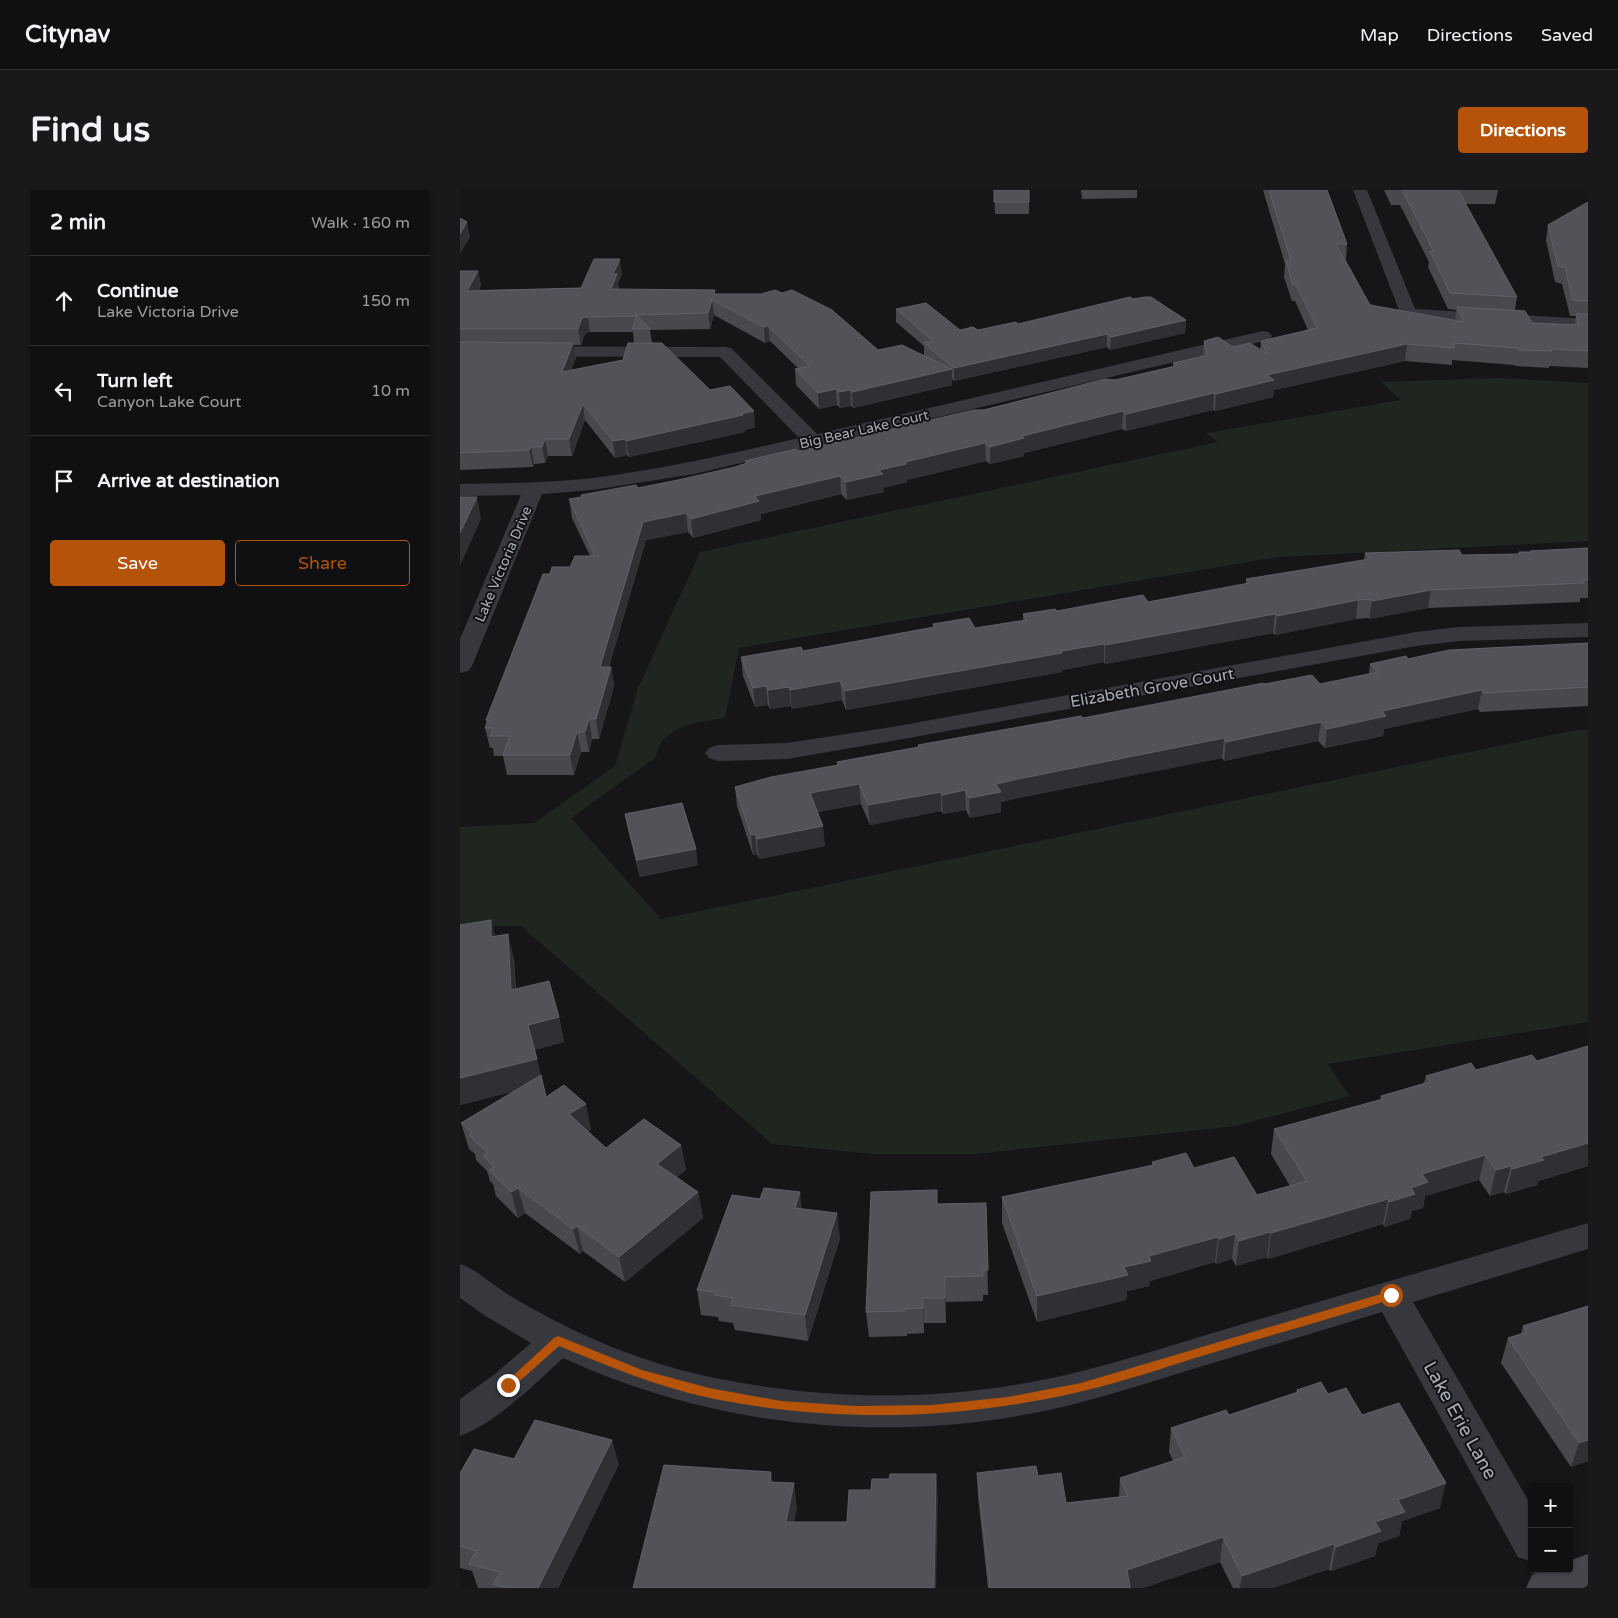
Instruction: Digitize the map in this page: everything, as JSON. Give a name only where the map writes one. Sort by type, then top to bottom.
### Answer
[{"type":"street","points":[[1360,190],[1408,314],[1588,324]]},
{"type":"street","name":"Big Bear Lake Court","points":[[460,490],[533,489],[642,478],[813,441],[1263,336]]},
{"type":"street","points":[[460,351],[725,352],[813,441]]},
{"type":"street","name":"Lake Victoria Drive","points":[[461,662],[530,504],[533,489]]},
{"type":"street","name":"Elizabeth Grove Court","points":[[718,753],[787,751],[1416,639],[1459,634],[1588,630]]},
{"type":"street","points":[[460,1278],[495,1305],[558,1341],[640,1374],[709,1393],[781,1406],[856,1411],[932,1410],[1008,1402],[1081,1388],[1588,1236]]},
{"type":"street","name":"Lake Erie Lane","points":[[1391,1295],[1528,1537]]},
{"type":"street","points":[[460,1420],[508,1385],[558,1341]]},
{"type":"shaded area","points":[[1498,378],[1588,383],[1588,541],[1278,557],[739,648],[725,718],[690,724],[674,732],[661,743],[655,758],[571,818],[661,919],[1576,730],[1588,730],[1588,1022],[1328,1064],[1349,1096],[1236,1126],[975,1154],[873,1154],[772,1144],[521,926],[460,926],[460,827],[534,823],[615,766],[638,688],[700,552],[1218,442],[1206,433],[1401,400],[1381,382]]},
{"type":"building","points":[[994,190],[1029,190],[1029,202],[994,202]]},
{"type":"building","points":[[1269,190],[1327,190],[1347,244],[1336,244],[1370,305],[1464,322],[1457,307],[1525,311],[1532,323],[1579,325],[1576,314],[1588,314],[1588,351],[1518,350],[1517,348],[1454,343],[1454,348],[1407,344],[1267,375],[1274,380],[1216,394],[1126,414],[1123,411],[1022,436],[1024,438],[990,447],[985,443],[905,462],[906,464],[879,470],[883,474],[846,482],[840,476],[755,496],[759,501],[691,519],[686,513],[643,522],[600,667],[611,667],[596,719],[589,719],[585,732],[577,732],[570,755],[503,755],[510,736],[490,736],[493,728],[485,728],[488,720],[486,720],[543,574],[550,574],[552,567],[570,567],[575,556],[595,556],[569,499],[636,485],[638,488],[678,480],[735,467],[747,463],[745,461],[796,449],[798,451],[974,410],[984,410],[1105,379],[1115,380],[1177,366],[1173,363],[1207,355],[1204,341],[1218,337],[1233,347],[1250,343],[1267,354],[1261,341],[1317,328],[1296,285],[1293,285],[1286,261],[1291,261]]},
{"type":"building","points":[[1402,190],[1458,190],[1517,297],[1450,293],[1430,251],[1434,252]]},
{"type":"building","points":[[1588,202],[1588,301],[1573,300],[1565,268],[1558,266],[1548,225]]},
{"type":"building","points":[[460,218],[467,222],[460,234]]},
{"type":"building","points":[[594,259],[620,259],[613,274],[617,274],[611,289],[715,290],[714,294],[761,294],[775,290],[782,293],[792,290],[832,310],[878,350],[902,345],[952,369],[852,392],[850,390],[839,392],[836,389],[818,393],[795,369],[810,366],[768,326],[764,327],[712,300],[708,313],[588,317],[582,318],[578,329],[460,329],[460,271],[478,271],[467,291],[581,288]]},
{"type":"building","points":[[1130,297],[1133,299],[1151,297],[1186,320],[1111,337],[1107,334],[954,368],[924,343],[933,341],[896,309],[926,303],[960,330],[973,327],[978,330],[1016,322],[1018,324]]},
{"type":"building","points":[[637,316],[650,329],[632,329]]},
{"type":"building","points":[[460,342],[573,343],[562,372],[623,360],[628,343],[662,343],[710,390],[730,386],[754,411],[626,441],[625,439],[613,441],[583,404],[569,439],[545,439],[542,447],[531,447],[529,450],[460,453]]},
{"type":"building","points":[[460,497],[477,497],[460,533]]},
{"type":"building","points":[[1588,548],[1588,580],[1582,580],[1584,583],[1431,590],[1372,601],[1370,599],[1358,600],[1277,616],[1275,614],[1105,645],[1061,651],[1062,653],[845,691],[840,681],[790,690],[789,687],[768,690],[766,686],[753,688],[741,657],[801,647],[803,651],[935,627],[933,624],[969,618],[975,628],[1027,620],[1023,614],[1055,609],[1057,611],[1143,595],[1148,602],[1249,583],[1246,579],[1370,559],[1365,553],[1459,550],[1462,555],[1520,554],[1519,552]]},
{"type":"building","points":[[1588,643],[1588,687],[1484,693],[1482,690],[1382,711],[1386,716],[1327,729],[1321,722],[1226,742],[1224,738],[1018,779],[996,784],[1001,792],[969,798],[965,790],[942,795],[941,792],[868,805],[859,784],[810,793],[823,826],[757,839],[755,834],[751,835],[735,787],[771,777],[838,765],[837,762],[919,747],[918,745],[1081,716],[1083,718],[1264,683],[1312,675],[1320,684],[1378,672],[1370,664],[1406,656],[1408,659],[1449,650]]},
{"type":"building","points":[[682,803],[696,849],[637,860],[625,814]]},
{"type":"building","points":[[491,920],[491,937],[508,934],[511,990],[549,981],[559,1017],[528,1025],[537,1059],[460,1078],[460,925]]},
{"type":"building","points":[[1588,1046],[1588,1143],[1541,1157],[1544,1160],[1512,1169],[1511,1166],[1496,1170],[1485,1155],[1422,1174],[1428,1182],[1411,1188],[1415,1194],[1389,1202],[1388,1199],[1239,1241],[1235,1234],[1149,1256],[1151,1261],[1124,1267],[1128,1275],[1037,1296],[1002,1197],[1154,1165],[1152,1162],[1186,1153],[1194,1168],[1234,1157],[1257,1195],[1307,1181],[1274,1129],[1383,1099],[1381,1096],[1430,1082],[1426,1076],[1471,1063],[1476,1070],[1532,1055],[1537,1061]]},
{"type":"building","points":[[541,1075],[546,1097],[564,1085],[586,1104],[569,1114],[606,1148],[644,1119],[681,1145],[657,1164],[698,1192],[619,1257],[577,1226],[573,1229],[518,1188],[511,1192],[489,1170],[494,1167],[483,1156],[488,1153],[469,1135],[472,1133],[461,1123]]},
{"type":"building","points":[[764,1188],[800,1192],[795,1208],[837,1213],[805,1315],[730,1305],[733,1298],[714,1295],[716,1292],[697,1290],[732,1195],[760,1199]]},
{"type":"building","points":[[937,1190],[937,1204],[986,1203],[988,1270],[982,1270],[983,1276],[945,1277],[945,1298],[923,1298],[923,1308],[905,1309],[905,1311],[866,1312],[871,1192]]},
{"type":"building","points":[[1588,1306],[1588,1440],[1579,1443],[1508,1338],[1527,1332],[1523,1326]]},
{"type":"building","points":[[1321,1382],[1328,1394],[1346,1388],[1362,1415],[1399,1403],[1446,1483],[1398,1500],[1405,1512],[1375,1522],[1381,1531],[1336,1547],[1334,1544],[1242,1576],[1223,1537],[1127,1570],[1130,1588],[990,1588],[977,1473],[1036,1466],[1038,1476],[1061,1473],[1066,1503],[1128,1496],[1120,1478],[1185,1457],[1171,1428],[1226,1410],[1229,1415],[1298,1392],[1297,1390]]},
{"type":"building","points":[[535,1420],[612,1440],[538,1588],[508,1588],[493,1584],[500,1572],[469,1564],[476,1551],[460,1546],[460,1473],[474,1449],[514,1459]]},
{"type":"building","points":[[664,1465],[771,1472],[770,1482],[794,1483],[786,1522],[847,1522],[849,1490],[871,1490],[872,1479],[889,1479],[890,1474],[936,1474],[934,1588],[633,1588]]},
{"type":"route","points":[[508,1385],[558,1341],[640,1374],[709,1393],[781,1406],[856,1411],[932,1410],[1008,1402],[1081,1388],[1391,1295]]}]
